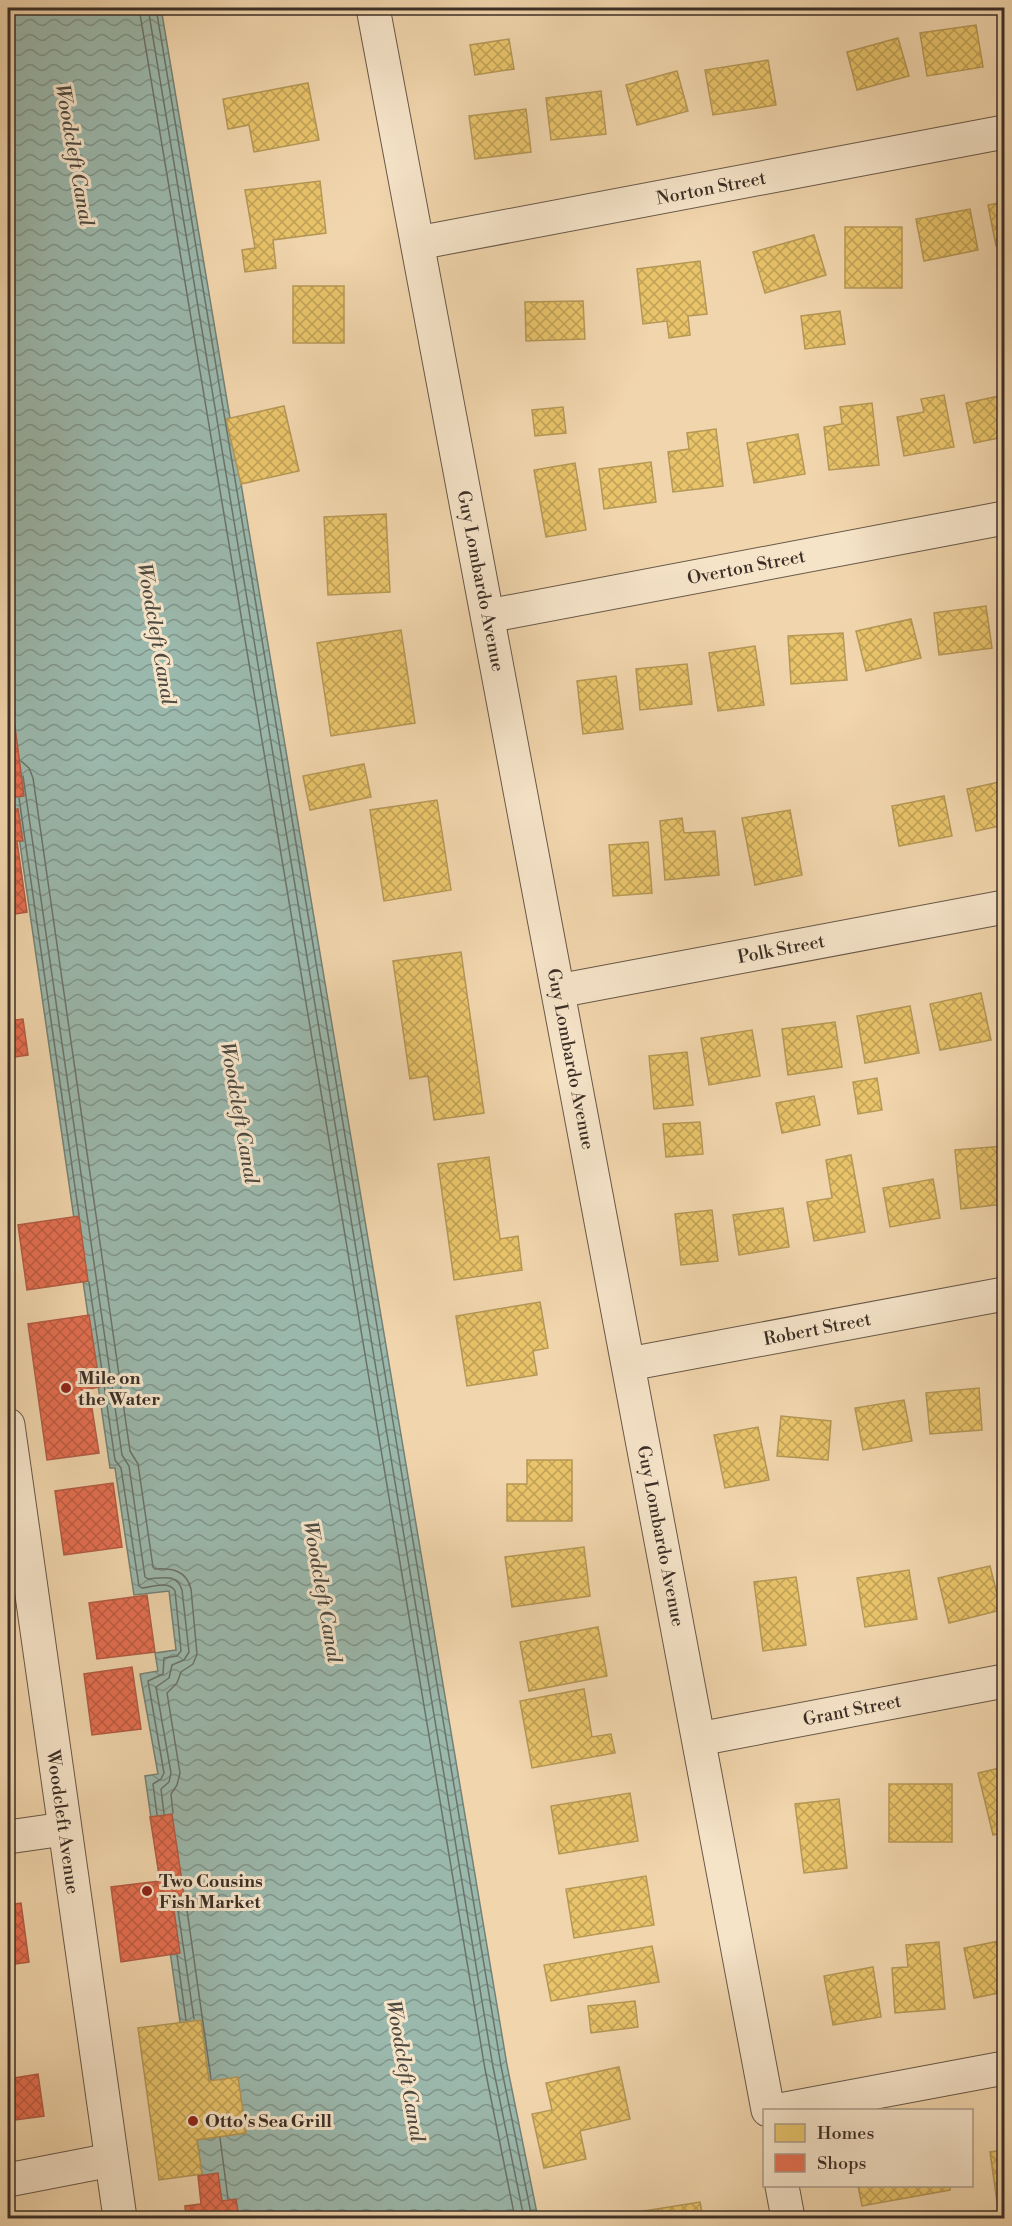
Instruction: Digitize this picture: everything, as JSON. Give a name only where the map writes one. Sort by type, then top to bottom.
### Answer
[{"type":"street","name":"Guy Lombardo Avenue","points":[[373,8],[768,2109]]},
{"type":"street","name":"Norton Street","points":[[418,243],[1005,132]]},
{"type":"street","name":"Overton Street","points":[[488,616],[1005,518]]},
{"type":"street","name":"Polk Street","points":[[558,991],[1005,907]]},
{"type":"street","name":"Robert Street","points":[[629,1364],[1005,1294]]},
{"type":"street","name":"Woodcleft Avenue","points":[[8,1425],[120,2218]]},
{"type":"street","name":"Grant Street","points":[[699,1739],[1005,1681]]},
{"type":"street","points":[[8,1837],[64,1829]]},
{"type":"street","points":[[785,2109],[1005,2068]]},
{"type":"street","points":[[8,2180],[111,2160]]},
{"type":"street","points":[[782,2187],[788,2218]]},
{"type":"water","name":"Woodcleft Canal","points":[[8,8],[161,8],[507,2065],[538,2218],[208,2218],[145,1776],[158,1774],[140,1674],[158,1671],[155,1653],[176,1650],[169,1591],[134,1595],[115,1468],[110,1468],[8,761]]},
{"type":"building: Homes","points":[[976,25],[983,67],[927,76],[920,33]]},
{"type":"building: Homes","points":[[898,38],[909,76],[857,90],[847,52]]},
{"type":"building: Homes","points":[[509,39],[514,69],[475,75],[470,45]]},
{"type":"building: Homes","points":[[768,60],[776,105],[713,115],[705,70]]},
{"type":"building: Homes","points":[[677,71],[688,111],[637,125],[626,85]]},
{"type":"building: Homes","points":[[308,83],[319,140],[254,152],[249,125],[228,129],[223,99]]},
{"type":"building: Homes","points":[[601,91],[606,134],[551,140],[546,98]]},
{"type":"building: Homes","points":[[526,109],[531,152],[475,159],[469,116]]},
{"type":"building: Homes","points":[[320,181],[326,233],[273,240],[276,268],[245,272],[242,250],[255,248],[245,190]]},
{"type":"building: Homes","points":[[1004,202],[1004,245],[996,246],[988,205]]},
{"type":"building: Homes","points":[[970,209],[978,250],[924,261],[916,219]]},
{"type":"building: Homes","points":[[845,227],[902,227],[902,288],[845,288]]},
{"type":"building: Homes","points":[[814,235],[826,275],[765,293],[753,252]]},
{"type":"building: Homes","points":[[700,261],[707,314],[688,316],[690,335],[669,338],[667,321],[643,324],[637,269]]},
{"type":"building: Homes","points":[[293,286],[344,286],[344,343],[293,343]]},
{"type":"building: Homes","points":[[583,301],[585,339],[526,341],[525,302]]},
{"type":"building: Homes","points":[[840,311],[845,344],[805,349],[801,316]]},
{"type":"building: Homes","points":[[944,395],[954,447],[904,456],[897,417],[924,412],[921,399]]},
{"type":"building: Homes","points":[[1004,395],[1004,437],[974,443],[966,403]]},
{"type":"building: Homes","points":[[872,403],[879,465],[829,470],[824,427],[842,424],[840,407]]},
{"type":"building: Homes","points":[[284,406],[299,471],[241,484],[226,419]]},
{"type":"building: Homes","points":[[563,407],[566,433],[535,436],[532,410]]},
{"type":"building: Homes","points":[[716,429],[723,486],[673,492],[668,452],[689,449],[687,433]]},
{"type":"building: Homes","points":[[798,434],[805,474],[754,483],[747,443]]},
{"type":"building: Homes","points":[[651,462],[656,502],[604,509],[599,469]]},
{"type":"building: Homes","points":[[575,463],[586,530],[546,537],[534,470]]},
{"type":"building: Homes","points":[[386,514],[390,592],[328,595],[324,517]]},
{"type":"building: Homes","points":[[986,606],[992,648],[939,655],[934,613]]},
{"type":"building: Homes","points":[[911,619],[921,658],[866,671],[856,631]]},
{"type":"building: Homes","points":[[401,630],[415,723],[331,736],[317,643]]},
{"type":"building: Homes","points":[[843,633],[847,680],[791,684],[788,636]]},
{"type":"building: Homes","points":[[755,646],[764,705],[718,711],[709,653]]},
{"type":"building: Homes","points":[[687,664],[692,704],[640,710],[636,669]]},
{"type":"building: Homes","points":[[616,676],[623,729],[583,734],[577,681]]},
{"type":"building: Homes","points":[[364,764],[371,797],[310,810],[303,776]]},
{"type":"building: Homes","points":[[1004,781],[1004,825],[976,831],[967,789]]},
{"type":"building: Homes","points":[[944,796],[952,836],[899,846],[892,806]]},
{"type":"building: Homes","points":[[437,800],[451,890],[384,901],[370,810]]},
{"type":"building: Homes","points":[[790,810],[802,875],[755,885],[742,818]]},
{"type":"building: Homes","points":[[682,818],[684,833],[715,831],[719,875],[665,880],[660,821]]},
{"type":"building: Homes","points":[[648,842],[652,893],[613,896],[609,845]]},
{"type":"building: Homes","points":[[461,952],[484,1113],[434,1120],[428,1076],[410,1079],[393,961]]},
{"type":"building: Homes","points":[[981,993],[991,1040],[940,1050],[930,1004]]},
{"type":"building: Homes","points":[[910,1006],[919,1053],[865,1063],[857,1016]]},
{"type":"building: Homes","points":[[835,1022],[842,1067],[788,1075],[782,1029]]},
{"type":"building: Homes","points":[[752,1030],[760,1076],[709,1085],[701,1038]]},
{"type":"building: Homes","points":[[687,1052],[693,1105],[654,1109],[649,1056]]},
{"type":"building: Homes","points":[[877,1078],[882,1110],[858,1114],[853,1082]]},
{"type":"building: Homes","points":[[814,1096],[820,1125],[782,1133],[776,1103]]},
{"type":"building: Homes","points":[[700,1122],[703,1154],[666,1157],[663,1124]]},
{"type":"building: Homes","points":[[1004,1146],[1004,1204],[961,1209],[955,1150]]},
{"type":"building: Homes","points":[[851,1155],[865,1232],[814,1241],[807,1202],[832,1198],[826,1160]]},
{"type":"building: Homes","points":[[489,1157],[500,1239],[518,1236],[522,1270],[454,1280],[438,1164]]},
{"type":"building: Homes","points":[[933,1179],[940,1218],[890,1227],[883,1188]]},
{"type":"building: Homes","points":[[783,1208],[789,1247],[739,1255],[733,1215]]},
{"type":"building: Homes","points":[[712,1210],[718,1261],[681,1265],[675,1214]]},
{"type":"building: Homes","points":[[540,1302],[548,1348],[533,1351],[537,1375],[467,1386],[456,1316]]},
{"type":"building: Homes","points":[[979,1388],[982,1430],[930,1434],[926,1393]]},
{"type":"building: Homes","points":[[904,1400],[912,1441],[863,1450],[855,1408]]},
{"type":"building: Homes","points":[[781,1416],[831,1421],[828,1460],[777,1456]]},
{"type":"building: Homes","points":[[758,1427],[769,1480],[725,1488],[714,1435]]},
{"type":"building: Homes","points":[[527,1460],[572,1460],[572,1521],[507,1521],[507,1484],[527,1484]]},
{"type":"building: Homes","points":[[584,1547],[590,1596],[512,1607],[505,1557]]},
{"type":"building: Homes","points":[[990,1566],[1001,1610],[949,1623],[938,1578]]},
{"type":"building: Homes","points":[[909,1570],[917,1619],[865,1627],[857,1578]]},
{"type":"building: Homes","points":[[796,1577],[806,1645],[763,1651],[754,1582]]},
{"type":"building: Homes","points":[[598,1627],[607,1676],[529,1691],[520,1642]]},
{"type":"building: Homes","points":[[584,1689],[592,1737],[611,1734],[615,1753],[532,1768],[520,1701]]},
{"type":"building: Homes","points":[[1004,1767],[1004,1832],[993,1835],[978,1773]]},
{"type":"building: Homes","points":[[889,1784],[952,1784],[952,1842],[889,1842]]},
{"type":"building: Homes","points":[[630,1793],[638,1841],[559,1854],[551,1806]]},
{"type":"building: Homes","points":[[839,1799],[847,1868],[804,1873],[795,1804]]},
{"type":"building: Homes","points":[[646,1876],[654,1925],[574,1938],[566,1889]]},
{"type":"building: Homes","points":[[1004,1940],[1004,1992],[974,1998],[964,1948]]},
{"type":"building: Homes","points":[[939,1942],[945,2009],[895,2013],[892,1968],[908,1967],[906,1945]]},
{"type":"building: Homes","points":[[652,1946],[659,1982],[551,2001],[544,1965]]},
{"type":"building: Homes","points":[[873,1967],[881,2017],[833,2025],[824,1976]]},
{"type":"building: Homes","points":[[635,2001],[638,2027],[591,2033],[588,2006]]},
{"type":"building: Homes","points":[[201,2020],[209,2081],[238,2077],[246,2133],[197,2140],[202,2174],[159,2180],[138,2028]]},
{"type":"building: Homes","points":[[619,2067],[630,2119],[580,2131],[586,2159],[544,2168],[532,2114],[552,2110],[546,2083]]},
{"type":"building: Homes","points":[[1004,2150],[1004,2208],[998,2209],[990,2152]]},
{"type":"building: Homes","points":[[858,2187],[950,2187],[950,2190],[862,2206]]},
{"type":"building: Homes","points":[[700,2202],[703,2218],[613,2218],[613,2216]]},
{"type":"building: Shops","points":[[8,673],[10,673],[15,714],[8,715]]},
{"type":"building: Shops","points":[[14,719],[24,796],[8,798],[8,720]]},
{"type":"building: Shops","points":[[18,809],[23,841],[17,841],[27,912],[8,915],[8,811]]},
{"type":"building: Shops","points":[[23,1019],[28,1055],[8,1058],[8,1021]]},
{"type":"building: Shops","points":[[79,1216],[88,1281],[27,1290],[18,1225]]},
{"type":"building: Shops","name":"Mile on the Water","points":[[89,1315],[100,1387],[89,1389],[99,1453],[47,1460],[28,1324]]},
{"type":"building: Shops","points":[[113,1483],[122,1547],[64,1555],[55,1491]]},
{"type":"building: Shops","points":[[147,1595],[155,1652],[97,1659],[89,1603]]},
{"type":"building: Shops","points":[[132,1667],[141,1729],[92,1735],[84,1674]]},
{"type":"building: Shops","name":"Two Cousins Fish Market","points":[[172,1814],[184,1895],[172,1896],[180,1953],[121,1962],[111,1887],[160,1881],[150,1817]]},
{"type":"building: Shops","points":[[21,1903],[29,1962],[8,1965],[8,1905]]},
{"type":"building: Shops","points":[[38,2074],[44,2116],[8,2121],[8,2079]]},
{"type":"building: Shops","points":[[218,2173],[222,2201],[236,2199],[239,2218],[186,2218],[185,2206],[201,2204],[198,2176]]},
{"type":"place","name":"Mile on the Water","points":[[66,1388]]},
{"type":"place","name":"Two Cousins Fish Market","points":[[147,1891]]},
{"type":"place","name":"Otto's Sea Grill","points":[[193,2121]]}]
